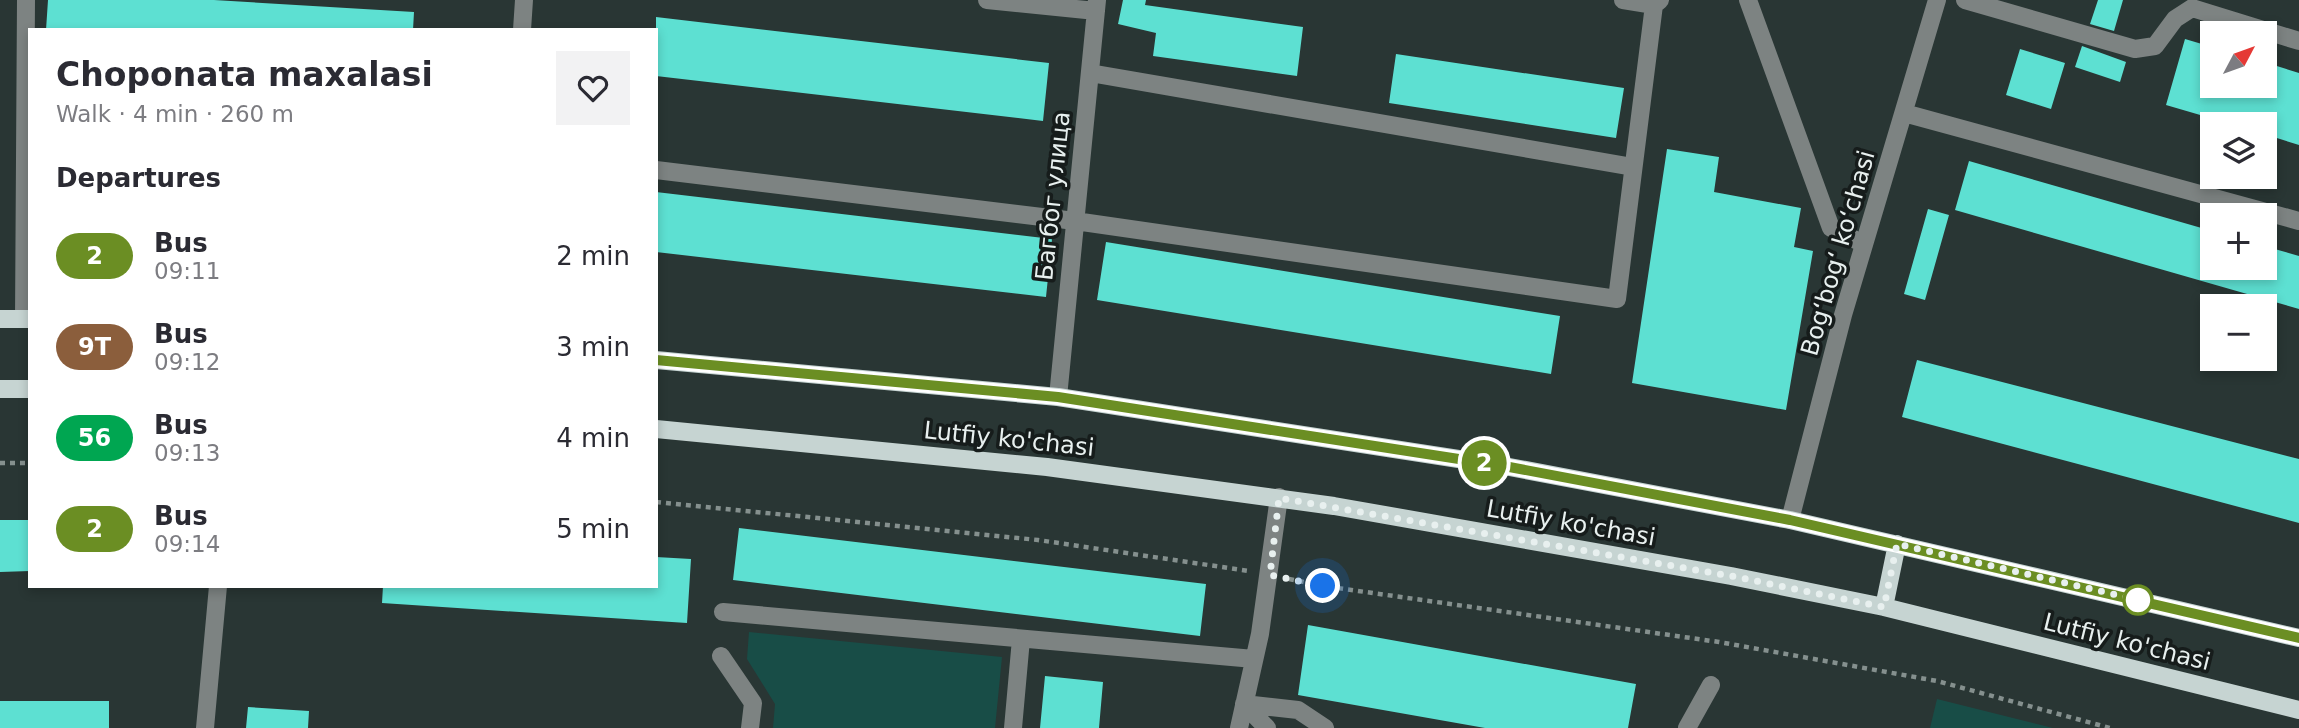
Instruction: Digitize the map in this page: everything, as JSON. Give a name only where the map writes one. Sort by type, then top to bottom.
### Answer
[{"type":"main road","points":[[0,318],[27,319]]},
{"type":"main road","name":"Lutfiy ko'chasi","points":[[658,360],[1058,397],[1504,466],[1790,520],[2299,638]]},
{"type":"main road","points":[[0,389],[28,389]]},
{"type":"main road","name":"Lutfiy ko'chasi","points":[[658,429],[1034,466],[1279,498],[1731,576],[1884,607],[2299,710]]},
{"type":"main road","points":[[1884,607],[1897,544]]},
{"type":"street","points":[[26,0],[27,319]]},
{"type":"street","points":[[522,28],[524,0]]},
{"type":"street","points":[[987,0],[1096,5]]},
{"type":"street","points":[[658,170],[1075,221],[1616,299],[1657,2],[1623,0]]},
{"type":"street","points":[[1748,0],[1831,228],[1864,244]]},
{"type":"street","name":"Bogʻbogʻ koʻchasi","points":[[1790,520],[1843,315],[1937,0]]},
{"type":"street","points":[[1965,0],[2135,49],[2155,46],[2175,19],[2192,8],[2299,41]]},
{"type":"street","name":"Багбог улица","points":[[1058,397],[1096,5]]},
{"type":"street","points":[[1090,73],[1633,167]]},
{"type":"street","points":[[1904,113],[2299,221]]},
{"type":"street","points":[[1239,728],[1270,575],[1279,498]]},
{"type":"street","points":[[205,728],[218,588]]},
{"type":"street","points":[[723,612],[1254,659]]},
{"type":"street","points":[[1013,728],[1021,639]]},
{"type":"street","points":[[720,656],[753,703],[750,728]]},
{"type":"street","points":[[1687,728],[1711,685]]},
{"type":"street","points":[[1244,704],[1267,728]]},
{"type":"street","points":[[1244,704],[1298,710],[1325,728]]},
{"type":"path","points":[[0,463],[28,463]]},
{"type":"path","points":[[658,502],[1038,540],[1270,575],[1323,586],[1719,642],[1937,681],[2110,728]]},
{"type":"green space","points":[[749,632],[1002,657],[995,728],[773,728],[775,704],[747,659]]},
{"type":"green space","points":[[1937,699],[2053,728],[1930,728]]},
{"type":"building","points":[[48,0],[214,0],[414,12],[413,28],[46,28]]},
{"type":"building","points":[[1123,0],[1146,0],[1145,5],[1303,27],[1297,76],[1153,56],[1156,33],[1118,24]]},
{"type":"building","points":[[2098,0],[2123,0],[2114,31],[2090,24]]},
{"type":"building","points":[[656,17],[1049,63],[1043,121],[658,76]]},
{"type":"building","points":[[2185,39],[2200,43],[2200,98],[2277,98],[2277,66],[2299,73],[2299,145],[2277,138],[2277,112],[2200,112],[2200,115],[2166,105]]},
{"type":"building","points":[[2082,46],[2126,62],[2120,82],[2075,67]]},
{"type":"building","points":[[2020,49],[2065,63],[2051,109],[2006,95]]},
{"type":"building","points":[[1396,54],[1624,88],[1616,138],[1389,103]]},
{"type":"building","points":[[1667,149],[1719,157],[1714,192],[1801,208],[1794,247],[1813,251],[1786,410],[1632,383]]},
{"type":"building","points":[[1969,161],[2200,228],[2200,280],[2277,280],[2277,250],[2299,256],[2299,309],[2277,303],[2277,294],[2247,294],[1955,210]]},
{"type":"building","points":[[658,192],[1052,239],[1046,297],[658,252]]},
{"type":"building","points":[[1928,209],[1949,215],[1925,300],[1904,294]]},
{"type":"building","points":[[1106,242],[1560,316],[1551,374],[1097,300]]},
{"type":"building","points":[[1917,360],[2299,459],[2299,523],[1902,417]]},
{"type":"building","points":[[0,520],[28,520],[28,571],[0,572]]},
{"type":"building","points":[[739,528],[1206,584],[1200,636],[733,580]]},
{"type":"building","points":[[658,557],[691,559],[687,623],[382,603],[383,588],[658,588]]},
{"type":"building","points":[[1308,625],[1636,684],[1628,728],[1485,728],[1298,695]]},
{"type":"building","points":[[1045,676],[1103,682],[1099,728],[1040,728]]},
{"type":"building","points":[[0,701],[109,701],[109,728],[0,728]]},
{"type":"building","points":[[248,707],[309,711],[308,728],[246,728]]},
{"type":"bus line","name":"2","points":[[658,360],[872,377],[1058,397],[1504,466],[1790,520],[2299,638]]},
{"type":"route","points":[[1323,586],[1270,575],[1279,498],[1731,576],[1884,607],[1897,544],[2143,601],[2138,600]]}]
